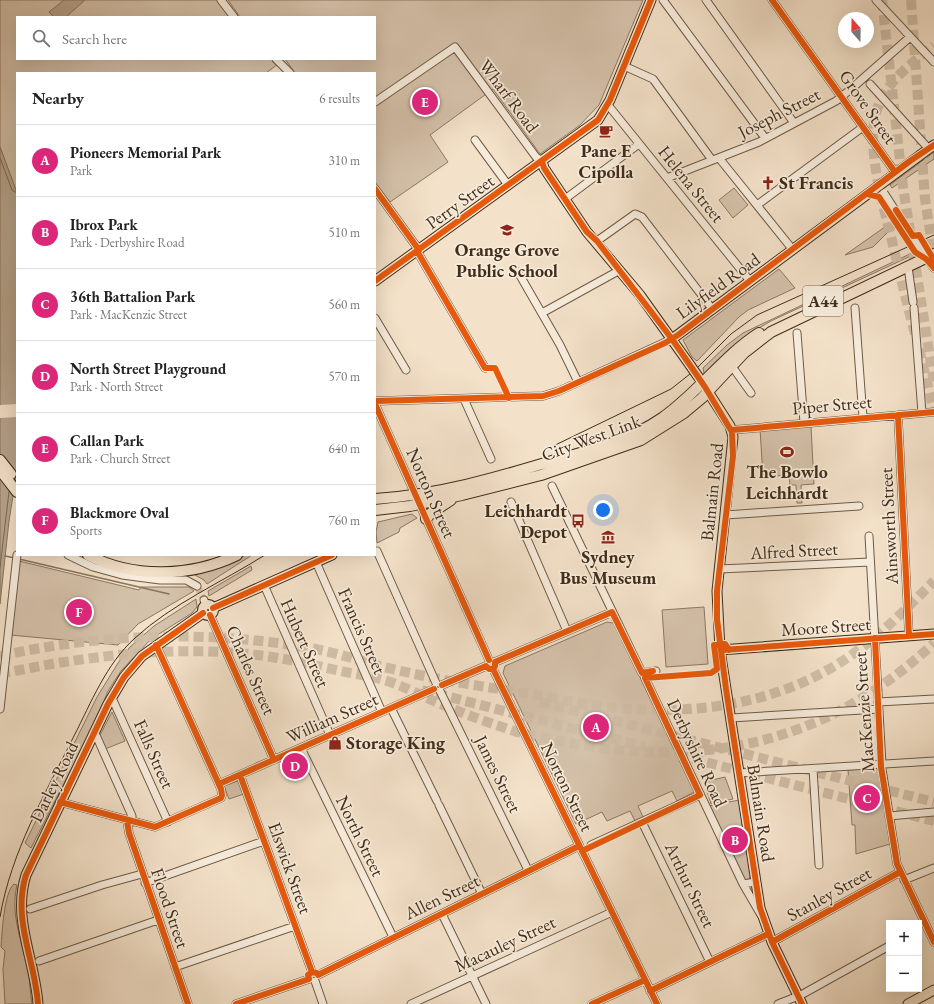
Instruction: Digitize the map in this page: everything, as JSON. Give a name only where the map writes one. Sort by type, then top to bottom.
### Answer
[{"type":"highway","name":"City West Link","points":[[376,510],[419,504],[454,497],[541,474],[631,444],[672,422],[703,384],[731,365],[761,338],[778,327],[908,267],[934,248]]},
{"type":"highway","name":"City West Link","points":[[376,499],[443,490],[512,474],[624,438],[665,416],[703,384],[742,345],[766,328],[926,254]]},
{"type":"highway","points":[[0,460],[16,481]]},
{"type":"highway","points":[[0,470],[16,491]]},
{"type":"highway","points":[[426,519],[431,513],[454,497]]},
{"type":"highway","points":[[376,518],[397,507]]},
{"type":"highway","points":[[91,556],[123,568],[139,571],[172,572],[204,567],[234,556]]},
{"type":"highway","points":[[105,556],[120,561],[152,566],[186,565],[218,556]]},
{"type":"main road","points":[[542,161],[594,123],[608,105],[651,0]]},
{"type":"main road","name":"Lilyfield Road","points":[[672,339],[714,310],[750,281],[793,250],[882,189],[896,172],[931,147]]},
{"type":"main road","name":"Perry Street","points":[[376,280],[542,161]]},
{"type":"main road","name":"Balmain Road","points":[[542,161],[544,168],[567,198],[587,232],[597,241],[672,339],[732,430],[734,441],[733,456],[725,515],[717,599],[720,650],[762,917],[770,938],[800,1000]]},
{"type":"main road","name":"Darley Road","points":[[38,1004],[21,917],[21,897],[26,875],[60,802],[112,698],[132,666],[156,645],[207,608],[330,556]]},
{"type":"main road","name":"Moore Street","points":[[720,650],[934,634]]},
{"type":"main road","points":[[908,1004],[934,990]]},
{"type":"street","points":[[221,0],[233,16]]},
{"type":"street","points":[[664,0],[765,138]]},
{"type":"street","points":[[706,0],[794,124]]},
{"type":"street","name":"Grove Street","points":[[772,0],[896,172]]},
{"type":"street","points":[[876,0],[934,62]]},
{"type":"street","name":"Joseph Street","points":[[667,178],[765,138],[794,124],[842,97],[910,36]]},
{"type":"street","name":"Wharf Road","points":[[376,101],[455,47],[536,158],[542,161]]},
{"type":"street","points":[[277,60],[289,72]]},
{"type":"street","points":[[624,66],[653,79],[712,160]]},
{"type":"street","points":[[870,84],[931,147]]},
{"type":"street","name":"Helena Street","points":[[608,105],[750,281]]},
{"type":"street","points":[[757,206],[864,128]]},
{"type":"street","points":[[475,140],[508,185]]},
{"type":"street","points":[[567,198],[639,144]]},
{"type":"street","points":[[719,158],[793,250]]},
{"type":"street","points":[[882,189],[934,268]]},
{"type":"street","points":[[376,190],[418,251],[485,368]]},
{"type":"street","points":[[597,241],[635,214],[642,217],[714,310]]},
{"type":"street","points":[[908,267],[913,305],[922,413]]},
{"type":"street","points":[[542,313],[620,270]]},
{"type":"street","points":[[518,272],[560,345],[578,382]]},
{"type":"street","points":[[855,308],[863,418]]},
{"type":"street","points":[[376,320],[406,370]]},
{"type":"street","points":[[797,333],[804,423]]},
{"type":"street","name":"Lilyfield Road","points":[[376,401],[543,396],[578,382],[672,339]]},
{"type":"street","points":[[731,365],[751,393]]},
{"type":"street","points":[[464,399],[491,459]]},
{"type":"street","name":"Norton Street","points":[[376,406],[491,664],[657,1004]]},
{"type":"street","name":"Piper Street","points":[[732,430],[934,412]]},
{"type":"street","name":"Ainsworth Street","points":[[898,415],[909,636]]},
{"type":"street","points":[[552,486],[642,673],[656,671]]},
{"type":"street","points":[[510,502],[567,631]]},
{"type":"street","points":[[725,515],[859,506]]},
{"type":"street","name":"MacKenzie Street","points":[[869,536],[882,766],[889,816],[897,864],[934,942]]},
{"type":"street","name":"James Street","points":[[377,550],[438,687],[528,870]]},
{"type":"street","points":[[0,709],[17,556]]},
{"type":"street","points":[[70,556],[93,567],[122,575],[160,580],[186,580],[197,586]]},
{"type":"street","name":"Francis Street","points":[[316,562],[382,712]]},
{"type":"street","name":"Alfred Street","points":[[719,569],[870,562]]},
{"type":"street","name":"Hubert Street","points":[[264,585],[330,735]]},
{"type":"street","name":"Charles Street","points":[[207,608],[274,760]]},
{"type":"street","name":"William Street","points":[[219,784],[612,612]]},
{"type":"street","points":[[60,802],[130,822],[154,827],[216,801],[222,795],[219,784],[156,645]]},
{"type":"street","name":"Derbyshire Road","points":[[645,678],[743,884],[762,917]]},
{"type":"street","name":"Falls Street","points":[[112,698],[168,822]]},
{"type":"street","points":[[731,718],[879,706],[934,699]]},
{"type":"street","points":[[392,708],[482,894]]},
{"type":"street","name":"Flood Street","points":[[95,733],[132,816],[128,834],[188,1004]]},
{"type":"street","name":"North Street","points":[[301,748],[393,937]]},
{"type":"street","points":[[740,773],[882,766],[934,761]]},
{"type":"street","points":[[813,769],[819,865]]},
{"type":"street","name":"Elswick Street","points":[[240,775],[323,1004]]},
{"type":"street","points":[[591,845],[700,795]]},
{"type":"street","points":[[889,816],[934,812]]},
{"type":"street","name":"Arthur Street","points":[[642,822],[710,962]]},
{"type":"street","points":[[146,883],[264,841]]},
{"type":"street","name":"Allen Street","points":[[236,1004],[254,1001],[313,977],[579,846]]},
{"type":"street","points":[[904,880],[934,868]]},
{"type":"street","name":"Stanley Street","points":[[650,991],[710,962],[770,938],[900,872]]},
{"type":"street","points":[[30,909],[102,885],[142,874]]},
{"type":"street","points":[[743,884],[756,882]]},
{"type":"street","name":"Macauley Street","points":[[410,1004],[612,912]]},
{"type":"street","points":[[442,914],[486,1004]]},
{"type":"street","points":[[39,961],[158,920]]},
{"type":"street","points":[[175,967],[295,926]]},
{"type":"street","points":[[922,928],[926,926]]},
{"type":"street","points":[[778,1004],[800,1000],[886,948]]},
{"type":"street","points":[[592,1004],[645,980]]},
{"type":"shaded area","points":[[0,0],[217,0],[229,16],[16,16],[16,60],[272,60],[278,64],[267,72],[16,72],[16,190],[0,147]]},
{"type":"shaded area","points":[[228,0],[643,0],[599,105],[580,125],[540,154],[493,89],[430,135],[448,162],[390,202],[376,183],[376,72],[294,72],[286,60],[376,60],[376,16],[239,16]]},
{"type":"shaded area","points":[[934,152],[934,159],[892,188],[890,185]]},
{"type":"shaded area","points":[[734,188],[748,205],[733,218],[719,200]]},
{"type":"shaded area","points":[[892,222],[896,227],[888,232],[873,247],[845,255]]},
{"type":"shaded area","points":[[914,252],[915,254],[771,321],[754,331],[707,374],[704,373],[703,368],[727,345],[743,333]]},
{"type":"shaded area","points":[[779,269],[795,288],[748,310],[739,317],[697,361],[692,357],[683,340]]},
{"type":"shaded area","name":"The Bowlo Leichhardt","points":[[811,426],[814,484],[801,485],[802,503],[797,503],[796,485],[790,485],[789,475],[763,477],[760,429]]},
{"type":"shaded area","points":[[412,514],[417,518],[400,528],[399,532],[377,543],[376,532],[378,522]]},
{"type":"shaded area","points":[[244,556],[250,556],[207,584],[204,580],[195,575],[218,568]]},
{"type":"shaded area","points":[[19,561],[139,590],[141,587],[189,587],[194,591],[138,624],[118,645],[10,635]]},
{"type":"shaded area","points":[[251,566],[252,570],[209,596],[208,591]]},
{"type":"shaded area","points":[[196,599],[197,607],[192,613],[151,639],[121,671],[108,691],[96,721],[31,848],[25,843],[97,697],[118,663],[130,647],[154,626]]},
{"type":"shaded area","points":[[704,607],[708,664],[666,667],[662,610]]},
{"type":"shaded area","points":[[607,622],[613,623],[616,626],[694,792],[677,801],[672,791],[638,806],[643,817],[635,821],[630,811],[607,821],[602,812],[576,824],[503,673],[505,666]]},
{"type":"shaded area","points":[[112,712],[125,741],[105,749],[99,737]]},
{"type":"shaded area","points":[[300,757],[305,768],[290,775],[285,763]]},
{"type":"shaded area","points":[[879,768],[890,844],[856,854],[855,825],[852,825],[848,770]]},
{"type":"shaded area","points":[[725,777],[733,799],[711,804],[704,782]]},
{"type":"shaded area","points":[[238,781],[244,794],[229,799],[224,786]]},
{"type":"shaded area","points":[[739,800],[751,875],[748,880],[744,879],[709,806]]},
{"type":"shaded area","points":[[14,884],[17,885],[15,896],[16,917],[28,970],[32,1004],[5,1004],[3,969],[5,951],[1,947],[2,932],[8,895]]},
{"type":"water","points":[[64,0],[85,0],[67,16],[53,16],[49,12]]},
{"type":"water","points":[[0,147],[16,190],[16,477],[9,521],[0,604]]},
{"type":"pier","points":[[16,404],[16,417],[0,418],[0,405]]},
{"type":"waterway","points":[[5,556],[15,558]]},
{"type":"waterway","points":[[19,559],[169,594]]},
{"type":"tunnel","points":[[882,0],[903,187],[934,383]]},
{"type":"tunnel","points":[[911,0],[925,199],[934,257]]},
{"type":"tunnel","points":[[915,334],[880,193],[876,173],[873,135],[875,117],[884,94],[903,71],[934,46]]},
{"type":"tunnel","points":[[919,349],[934,411]]},
{"type":"tunnel","points":[[0,656],[75,643],[113,639],[152,637],[228,638],[314,649],[416,674],[595,706],[647,710],[705,708],[762,697],[789,688],[816,676],[841,662],[866,644],[890,624],[934,581]]},
{"type":"tunnel","points":[[197,586],[204,600]]},
{"type":"tunnel","points":[[0,674],[69,661],[139,653],[174,651],[244,654],[278,658],[384,680],[465,714],[524,734],[575,744],[626,751],[675,752],[722,748],[768,739],[811,724],[854,703],[894,676],[934,643]]},
{"type":"tunnel","points":[[422,690],[645,747]]},
{"type":"tunnel","points":[[540,702],[934,802]]},
{"type":"tunnel","points":[[678,755],[934,821]]},
{"type":"tram line","points":[[545,450],[671,389],[695,370],[731,334],[757,315],[934,235]]},
{"type":"tram line","points":[[0,917],[12,869],[30,824],[107,672],[125,648],[149,626],[165,614],[263,556]]},
{"type":"cycle path","points":[[376,280],[598,120],[610,100],[651,0]]},
{"type":"cycle path","points":[[772,0],[895,172]]},
{"type":"cycle path","points":[[376,401],[543,396],[559,391],[665,343],[678,335],[910,161],[934,145]]},
{"type":"cycle path","points":[[542,161],[544,168],[587,232],[597,241],[672,339],[705,387],[732,432],[733,456],[717,591],[717,619],[726,689],[760,908],[772,942],[802,1004]]},
{"type":"cycle path","points":[[376,190],[419,250]]},
{"type":"cycle path","points":[[868,194],[879,197],[915,252],[926,259],[934,268]]},
{"type":"cycle path","points":[[896,210],[913,236],[919,235],[934,260]]},
{"type":"cycle path","points":[[417,251],[485,368],[495,368],[509,398]]},
{"type":"cycle path","points":[[376,406],[489,660]]},
{"type":"cycle path","points":[[732,430],[934,412]]},
{"type":"cycle path","points":[[898,415],[909,636]]},
{"type":"cycle path","points":[[213,608],[330,556]]},
{"type":"cycle path","points":[[442,685],[486,666],[489,669],[493,669],[495,662],[612,612],[642,673],[653,671]]},
{"type":"cycle path","points":[[38,1004],[23,924],[22,891],[26,875],[108,704],[124,677],[142,656],[203,613]]},
{"type":"cycle path","points":[[210,615],[274,760]]},
{"type":"cycle path","points":[[723,650],[934,634]]},
{"type":"cycle path","points":[[875,638],[881,767],[897,864],[934,942]]},
{"type":"cycle path","points":[[582,851],[700,795],[645,678],[711,673],[717,669],[714,645],[725,644],[729,650]]},
{"type":"cycle path","points":[[60,802],[155,827],[221,798],[221,789],[156,645]]},
{"type":"cycle path","points":[[493,669],[657,1004]]},
{"type":"cycle path","points":[[219,784],[434,689]]},
{"type":"cycle path","points":[[240,775],[312,972]]},
{"type":"cycle path","points":[[127,821],[129,833],[188,1004]]},
{"type":"cycle path","points":[[318,975],[579,846]]},
{"type":"cycle path","points":[[772,942],[900,872]]},
{"type":"cycle path","points":[[650,991],[768,934]]},
{"type":"cycle path","points":[[236,1004],[309,979],[308,975],[312,972],[317,973]]},
{"type":"cycle path","points":[[592,1004],[645,980]]},
{"type":"place","name":"Callan Park","points":[[425,102]]},
{"type":"place","name":"Pane E Cipolla","points":[[606,131]]},
{"type":"place","name":"St Francis","points":[[768,183]]},
{"type":"place","name":"Orange Grove Public School","points":[[507,230]]},
{"type":"place","name":"The Bowlo Leichhardt","points":[[787,452]]},
{"type":"place","name":"Leichhardt Depot","points":[[578,521]]},
{"type":"place","name":"Sydney Bus Museum","points":[[608,537]]},
{"type":"place","name":"Blackmore Oval","points":[[79,612]]},
{"type":"place","name":"Pioneers Memorial Park","points":[[596,727]]},
{"type":"place","name":"Storage King","points":[[335,743]]},
{"type":"place","name":"North Street Playground","points":[[295,766]]},
{"type":"place","name":"36th Battalion Park","points":[[867,798]]},
{"type":"place","name":"Ibrox Park","points":[[735,840]]}]
